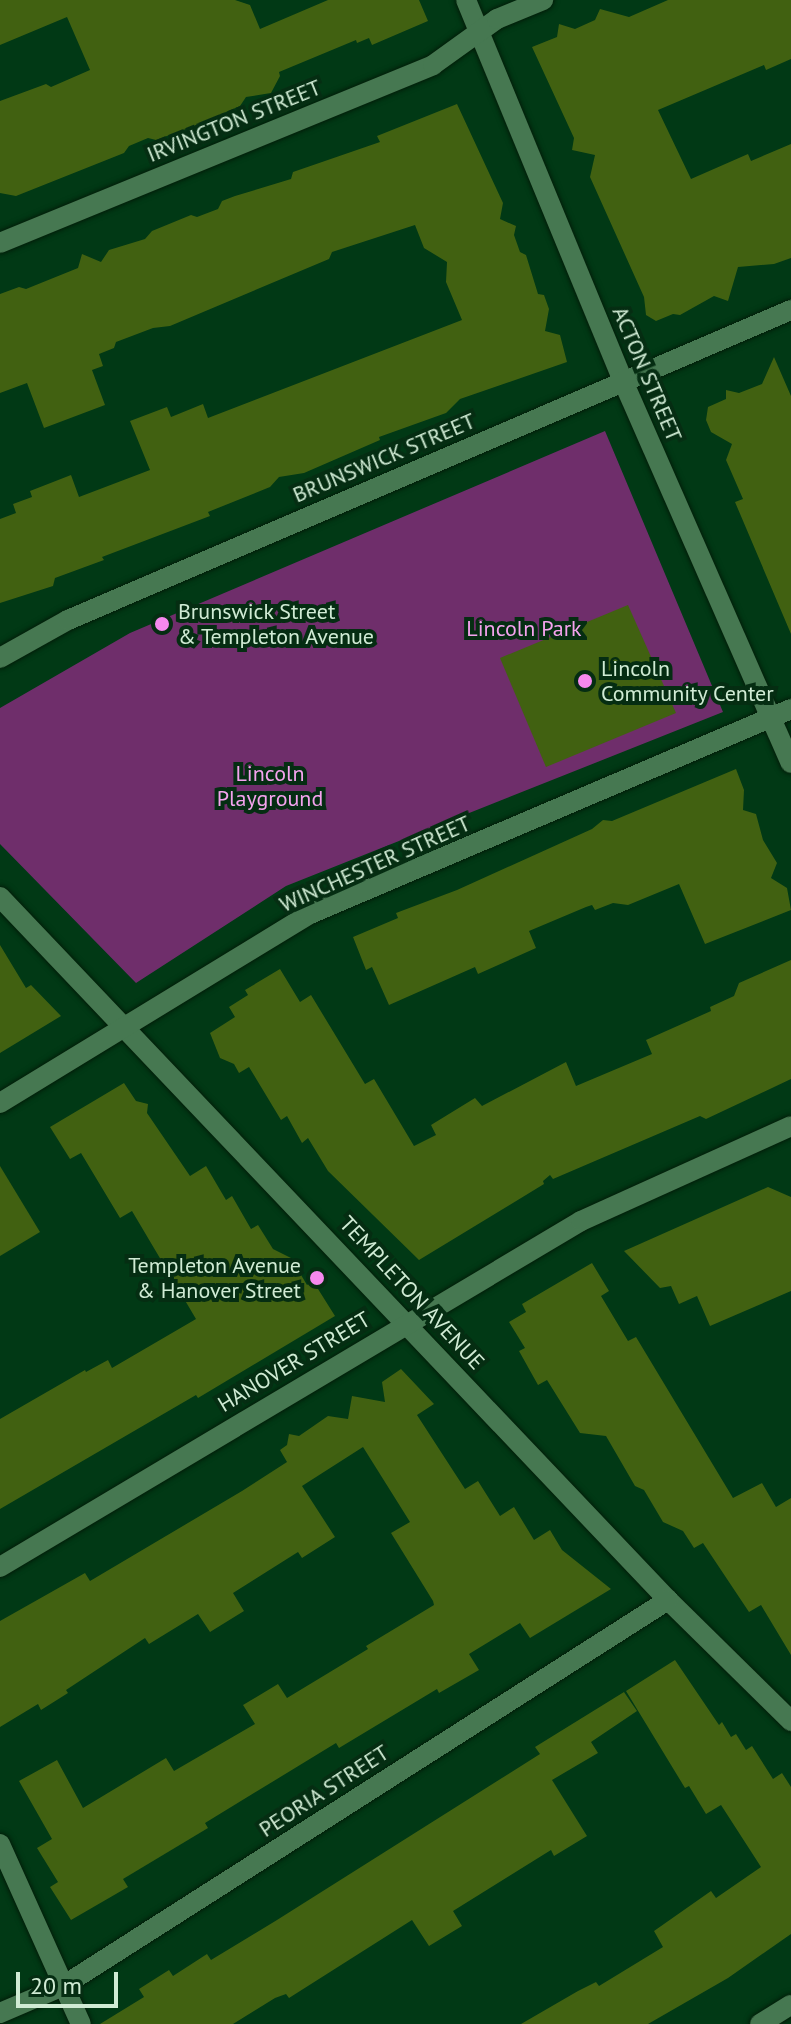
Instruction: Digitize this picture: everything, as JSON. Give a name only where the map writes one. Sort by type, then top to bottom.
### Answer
[{"type":"street","name":"ACTON STREET","points":[[466,0],[623,381],[782,713],[791,763]]},
{"type":"street","name":"IRVINGTON STREET","points":[[0,243],[433,65],[479,30],[543,0]]},
{"type":"street","name":"BRUNSWICK STREET","points":[[0,658],[68,620],[791,310]]},
{"type":"street","name":"WINCHESTER STREET","points":[[0,1103],[310,914],[782,713]]},
{"type":"street","name":"TEMPLETON AVENUE","points":[[0,897],[127,1027],[668,1600],[791,1721]]},
{"type":"street","name":"HANOVER STREET","points":[[0,1567],[406,1322],[581,1221],[791,1126]]},
{"type":"street","name":"PEORIA STREET","points":[[0,2013],[63,1986],[668,1600]]},
{"type":"street","points":[[0,1844],[81,2024]]},
{"type":"street","points":[[760,2024],[791,2005]]},
{"type":"green space","name":"Lincoln Park","points":[[605,431],[723,712],[286,886],[136,983],[0,844],[0,708],[130,633]]},
{"type":"building","points":[[0,0],[235,0],[250,5],[260,29],[328,0],[419,0],[428,21],[372,45],[369,38],[357,43],[356,40],[279,72],[271,93],[246,97],[240,106],[194,126],[156,140],[148,138],[129,146],[124,153],[16,196],[0,193],[0,101],[46,84],[51,87],[90,70],[67,17],[0,45]]},
{"type":"building","points":[[668,0],[791,0],[791,59],[766,70],[764,65],[658,110],[691,179],[748,154],[751,161],[791,144],[791,258],[774,264],[738,267],[728,301],[714,296],[680,315],[673,314],[656,321],[646,315],[644,297],[590,177],[595,155],[572,150],[574,138],[532,47],[557,37],[559,24],[575,29],[595,20],[600,9],[629,17]]},
{"type":"building","points":[[457,104],[503,203],[500,219],[516,226],[514,235],[520,252],[526,255],[538,294],[544,295],[549,309],[545,331],[560,335],[567,362],[460,399],[446,413],[379,437],[380,440],[304,473],[279,477],[270,487],[208,512],[210,516],[102,557],[104,560],[55,578],[53,586],[0,603],[0,519],[16,513],[13,504],[32,497],[30,491],[71,475],[79,497],[150,470],[130,421],[167,407],[171,417],[203,404],[208,418],[462,320],[446,282],[447,262],[424,248],[415,225],[332,252],[329,259],[170,326],[153,328],[116,342],[114,348],[99,354],[103,366],[92,370],[105,405],[44,428],[27,383],[0,393],[0,294],[19,287],[26,289],[78,268],[82,254],[101,262],[109,250],[145,239],[152,231],[191,215],[197,217],[218,209],[222,201],[291,179],[293,172],[380,142],[377,136]]},
{"type":"building","points":[[774,357],[791,396],[791,634],[735,502],[743,499],[726,460],[732,444],[711,432],[706,420],[708,407],[726,399],[726,390],[739,393],[762,384]]},
{"type":"building","name":"Lincoln Community Center","points":[[628,605],[676,713],[546,767],[500,658]]},
{"type":"building","points":[[736,769],[744,790],[743,810],[756,814],[763,840],[777,863],[771,878],[787,888],[791,910],[705,944],[679,884],[628,905],[613,903],[595,910],[592,905],[586,907],[529,931],[536,948],[478,974],[475,967],[389,1005],[372,967],[366,970],[353,937],[398,918],[396,913],[457,890],[592,829],[603,820],[612,821]]},
{"type":"building","points":[[0,945],[26,988],[31,985],[61,1016],[0,1053]]},
{"type":"building","points":[[791,960],[791,1079],[706,1119],[700,1116],[553,1179],[550,1175],[543,1181],[544,1184],[419,1260],[328,1171],[308,1138],[302,1143],[287,1116],[281,1120],[249,1067],[239,1073],[234,1064],[220,1058],[210,1033],[235,1017],[229,1007],[248,995],[245,990],[280,969],[300,1002],[311,995],[365,1084],[374,1079],[414,1146],[436,1135],[431,1125],[475,1098],[482,1106],[566,1062],[576,1086],[652,1054],[646,1040],[711,1011],[710,1007],[734,996],[739,983]]},
{"type":"building","points":[[124,1083],[136,1101],[148,1104],[147,1113],[190,1176],[206,1166],[226,1200],[232,1196],[251,1229],[258,1225],[273,1249],[291,1258],[307,1285],[313,1281],[335,1316],[198,1398],[196,1395],[0,1509],[0,1419],[85,1370],[108,1360],[112,1368],[196,1319],[132,1211],[120,1218],[81,1153],[70,1159],[50,1127]]},
{"type":"building","points":[[0,1166],[40,1232],[0,1256]]},
{"type":"building","points":[[768,1187],[791,1197],[791,1291],[710,1326],[697,1296],[679,1304],[671,1286],[660,1288],[624,1251]]},
{"type":"building","points":[[592,1263],[609,1291],[601,1296],[628,1341],[636,1337],[733,1498],[762,1483],[776,1507],[791,1498],[791,1655],[761,1605],[749,1612],[703,1543],[694,1548],[683,1531],[663,1522],[644,1490],[635,1486],[606,1436],[580,1433],[547,1380],[538,1385],[519,1351],[525,1348],[509,1322],[526,1312],[522,1304]]},
{"type":"building","points":[[401,1369],[434,1404],[417,1415],[465,1489],[478,1481],[500,1516],[514,1507],[534,1540],[550,1530],[562,1550],[611,1589],[530,1638],[520,1623],[469,1654],[479,1670],[439,1693],[437,1689],[339,1748],[336,1743],[205,1823],[208,1828],[123,1879],[128,1887],[71,1920],[50,1887],[58,1882],[37,1848],[52,1839],[19,1781],[57,1760],[83,1808],[166,1758],[174,1771],[255,1724],[243,1705],[278,1684],[287,1698],[434,1605],[391,1533],[410,1522],[363,1447],[302,1486],[335,1537],[302,1558],[298,1552],[233,1593],[244,1611],[210,1632],[198,1614],[149,1644],[145,1638],[41,1710],[38,1704],[0,1727],[0,1621],[85,1573],[90,1581],[242,1491],[287,1462],[280,1450],[287,1445],[289,1434],[299,1436],[328,1416],[348,1419],[352,1396],[385,1402],[382,1382]]},
{"type":"building","points":[[675,1660],[719,1725],[722,1722],[731,1737],[736,1734],[746,1750],[752,1746],[773,1779],[782,1773],[791,1787],[791,1934],[728,1978],[648,2024],[521,2024],[596,1982],[599,1986],[663,1947],[654,1931],[711,1891],[716,1898],[761,1867],[721,1805],[706,1814],[689,1786],[685,1788],[626,1691]]},
{"type":"building","points":[[624,1692],[637,1711],[591,1742],[598,1753],[552,1780],[587,1836],[554,1856],[551,1850],[453,1911],[462,1926],[429,1946],[412,1920],[289,1998],[286,1994],[275,1998],[233,2024],[100,2024],[144,1997],[139,1989],[169,1970],[173,1976],[207,1954],[211,1960],[277,1920],[540,1754],[535,1747]]},
{"type":"place","name":"Brunswick Street & Templeton Avenue","points":[[162,624]]},
{"type":"place","name":"Lincoln Community Center","points":[[585,681]]},
{"type":"place","name":"Templeton Avenue & Hanover Street","points":[[317,1278]]},
{"type":"park label","name":"Lincoln Playground","points":[[270,786]]}]
